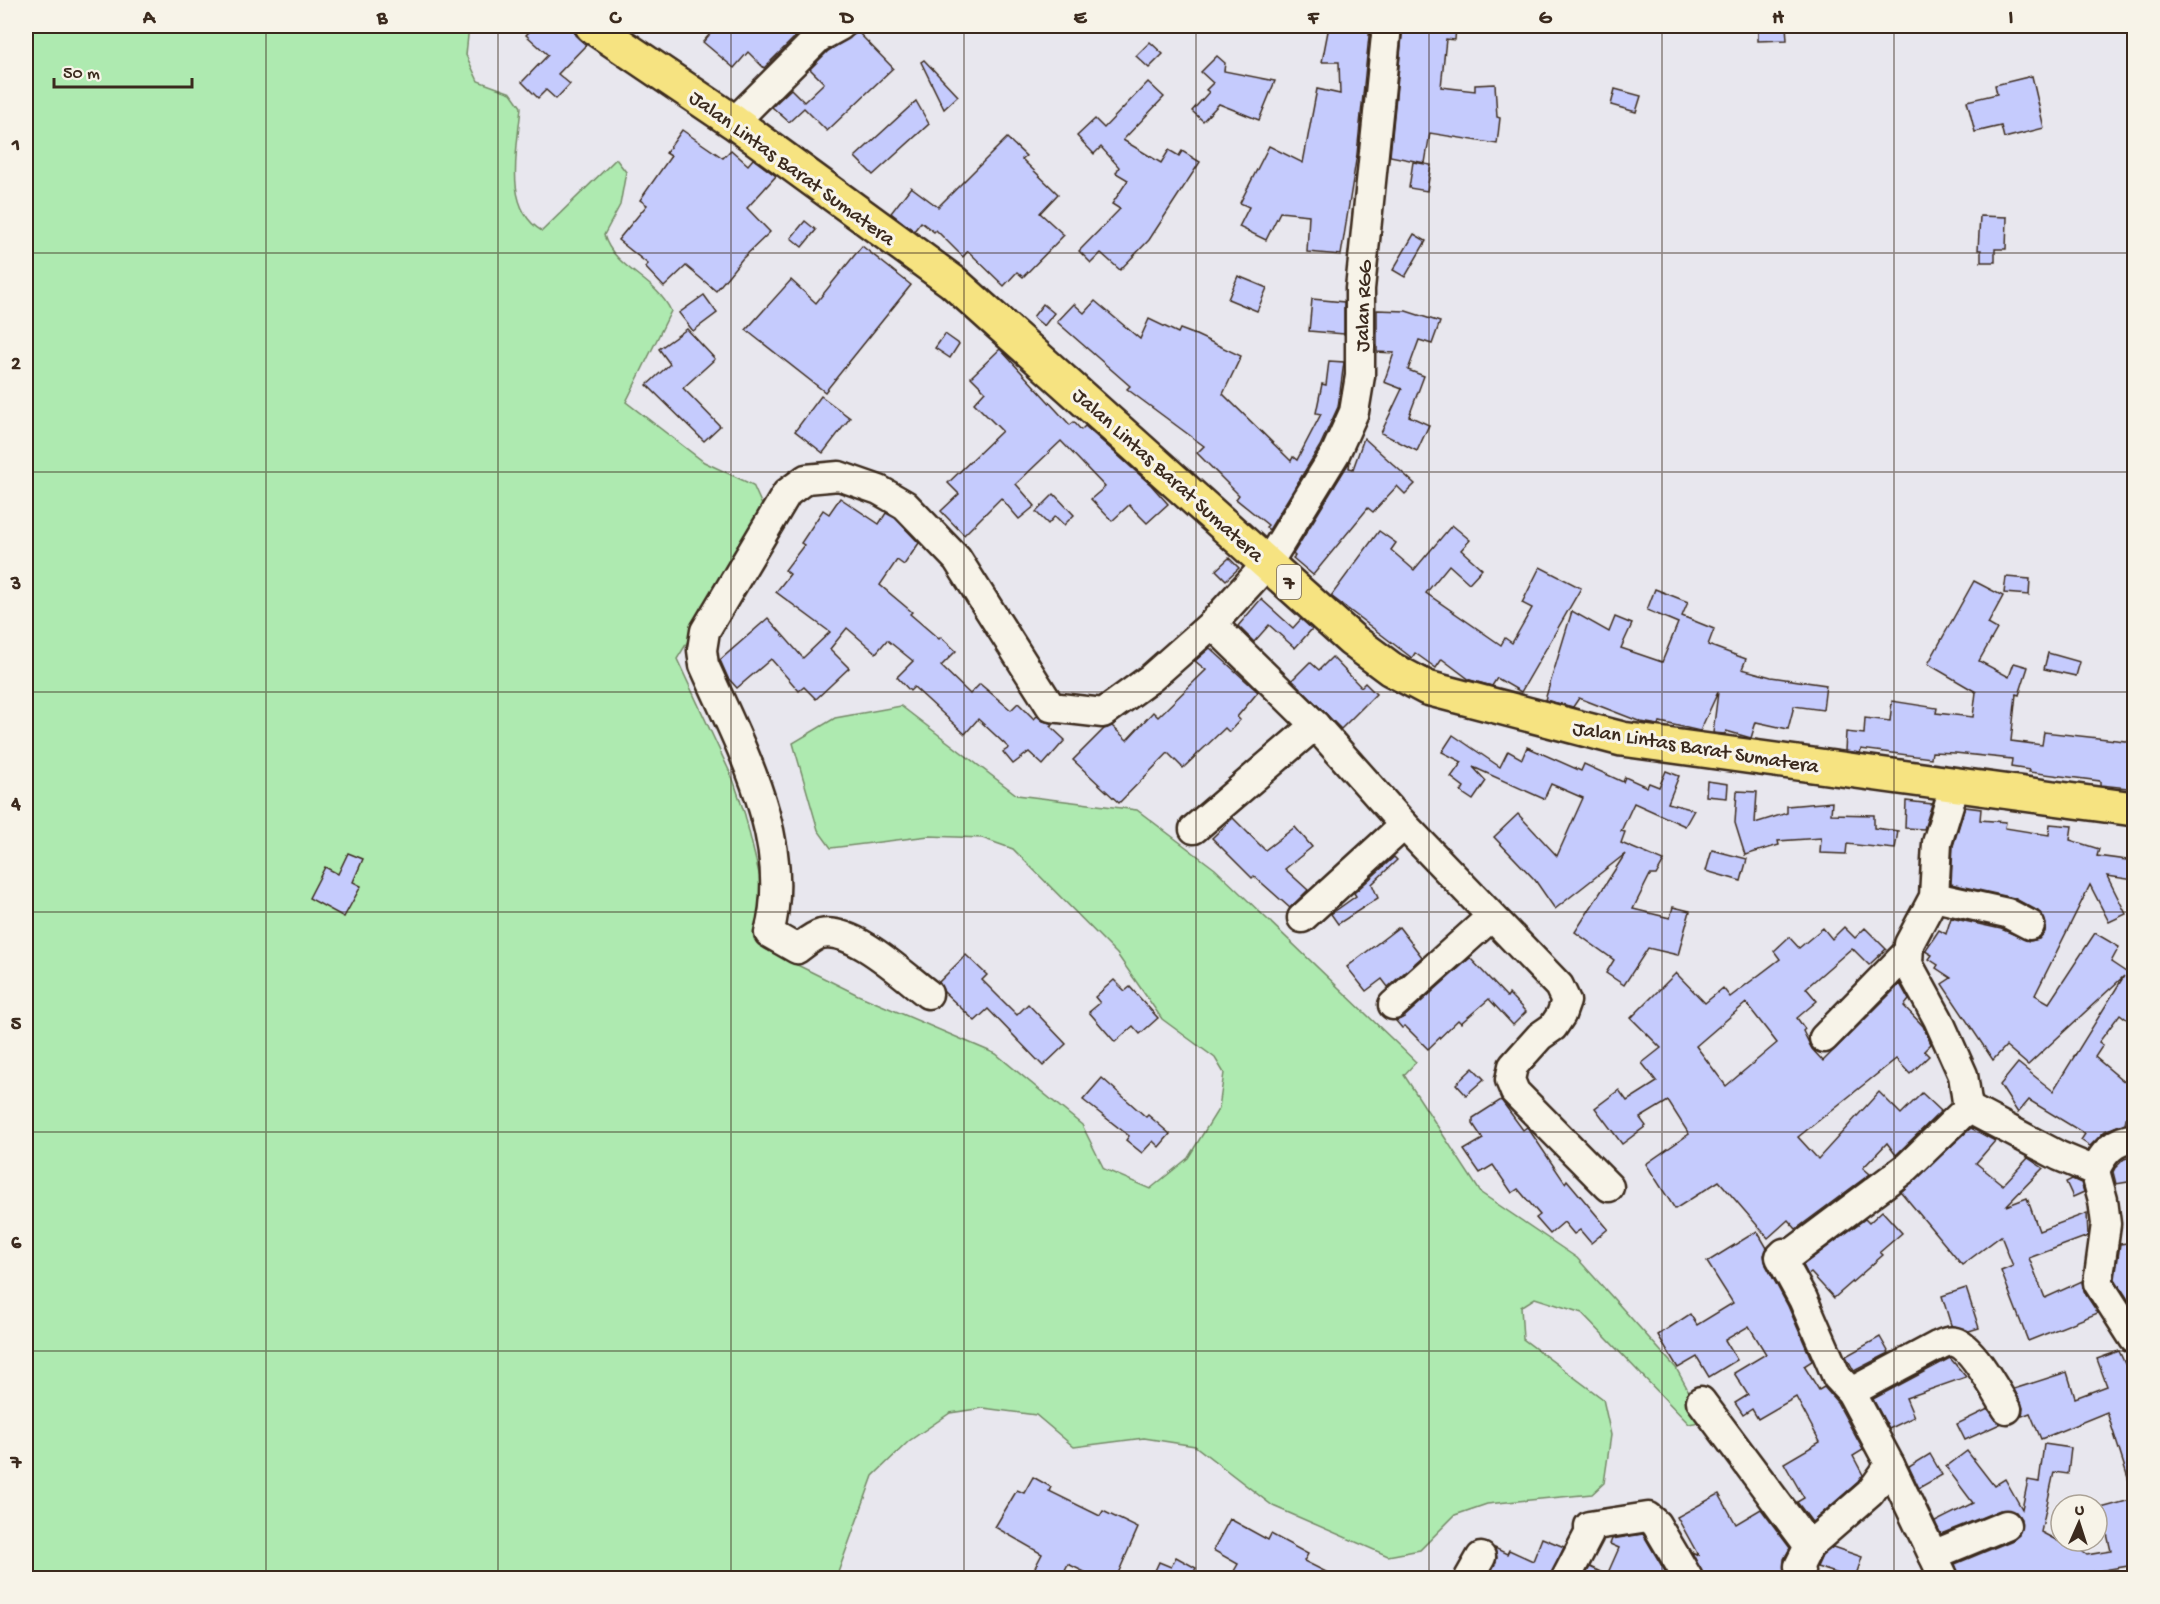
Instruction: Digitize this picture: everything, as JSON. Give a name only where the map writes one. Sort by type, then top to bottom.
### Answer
[{"type":"highway","name":"Jalan Lintas Barat Sumatera","points":[[592,26],[734,122],[953,282],[1352,640],[1391,669],[1427,688],[1622,739],[2134,810]]},
{"type":"street","points":[[734,122],[818,38],[840,26]]},
{"type":"street","name":"Jalan RGG","points":[[928,994],[863,945],[843,935],[818,934],[797,948],[769,933],[777,896],[767,818],[759,791],[704,665],[702,650],[705,631],[787,493],[806,479],[839,476],[879,490],[905,505],[957,559],[1052,707],[1102,713],[1152,678],[1212,624],[1268,563],[1335,454],[1354,412],[1360,376],[1360,289],[1387,26]]},
{"type":"street","points":[[1212,624],[1315,724],[1404,825],[1559,986],[1566,1001],[1562,1015],[1553,1027],[1540,1036],[1513,1066],[1510,1076],[1511,1086],[1524,1103],[1609,1186]]},
{"type":"street","points":[[1194,829],[1315,724]]},
{"type":"street","points":[[1955,784],[1937,843],[1934,897],[1909,944],[1908,964],[1938,1019],[1963,1075],[1968,1108]]},
{"type":"street","points":[[1302,918],[1404,825]]},
{"type":"street","points":[[1934,897],[1998,910],[2030,925]]},
{"type":"street","points":[[1393,1005],[1491,917]]},
{"type":"street","points":[[1824,1038],[1908,952]]},
{"type":"street","points":[[1968,1108],[2059,1156],[2095,1171]]},
{"type":"street","points":[[1968,1108],[1907,1167],[1791,1254],[1784,1253],[1780,1257],[1799,1291],[1837,1377],[1851,1392],[1890,1465],[1938,1567],[2006,1525]]},
{"type":"street","points":[[2134,1139],[2123,1141],[2106,1152],[2095,1171],[2103,1200],[2106,1224],[2098,1283],[2134,1339]]},
{"type":"street","points":[[1851,1392],[1936,1346],[1951,1342],[1961,1345],[1973,1357],[2007,1409]]},
{"type":"street","points":[[1701,1401],[1809,1546]]},
{"type":"street","points":[[1801,1578],[1799,1566],[1809,1546],[1870,1493],[1890,1465]]},
{"type":"street","points":[[1566,1578],[1589,1534],[1589,1526],[1615,1520],[1633,1521],[1648,1518],[1656,1524],[1686,1578]]},
{"type":"green space","points":[[26,26],[469,26],[466,55],[478,81],[511,93],[521,107],[515,175],[521,207],[529,221],[542,231],[616,159],[626,172],[620,205],[604,235],[609,247],[617,257],[656,290],[671,311],[626,402],[704,462],[753,485],[766,514],[677,659],[733,779],[745,815],[768,911],[765,949],[858,995],[996,1054],[1082,1125],[1104,1169],[1150,1189],[1188,1158],[1219,1108],[1224,1073],[1215,1058],[1162,1019],[1117,954],[1013,849],[982,838],[929,836],[831,848],[818,830],[793,743],[835,718],[901,706],[1017,795],[1137,810],[1215,869],[1416,1062],[1404,1075],[1481,1193],[1577,1258],[1676,1368],[1705,1421],[1689,1424],[1582,1313],[1535,1298],[1521,1307],[1523,1339],[1603,1399],[1611,1435],[1604,1483],[1592,1494],[1487,1504],[1455,1515],[1420,1550],[1388,1556],[1273,1506],[1195,1446],[1144,1438],[1074,1447],[1036,1415],[983,1408],[950,1413],[909,1441],[873,1476],[836,1578],[26,1578]]},
{"type":"building","points":[[535,26],[573,26],[575,35],[586,45],[558,74],[570,84],[556,99],[546,90],[538,98],[522,82],[548,55],[526,35]]},
{"type":"building","points":[[717,26],[783,26],[795,37],[764,68],[748,52],[734,68],[703,42]]},
{"type":"building","points":[[1329,26],[1370,26],[1357,154],[1341,255],[1307,252],[1309,215],[1280,212],[1266,240],[1239,227],[1249,207],[1240,203],[1269,146],[1303,163],[1317,89],[1340,94],[1339,62],[1322,62]]},
{"type":"building","points":[[1403,26],[1456,26],[1455,40],[1446,39],[1441,87],[1475,91],[1475,85],[1495,84],[1497,117],[1500,118],[1497,144],[1430,133],[1425,163],[1390,156]]},
{"type":"building","points":[[1758,26],[1786,26],[1787,40],[1758,41]]},
{"type":"building","points":[[858,32],[893,68],[827,131],[804,108],[789,122],[772,107],[791,89],[804,102],[824,83],[810,69],[828,51]]},
{"type":"building","points":[[1150,42],[1163,54],[1149,68],[1136,56]]},
{"type":"building","points":[[1217,56],[1225,63],[1224,71],[1275,81],[1259,120],[1219,104],[1203,121],[1192,111],[1209,92],[1206,90],[1213,83],[1201,72]]},
{"type":"building","points":[[924,60],[958,96],[944,109],[921,62]]},
{"type":"building","points":[[2032,76],[2044,128],[2004,138],[2001,126],[1975,132],[1967,101],[1997,94],[1995,85]]},
{"type":"building","points":[[1148,82],[1164,97],[1123,140],[1161,163],[1169,150],[1179,156],[1182,151],[1200,162],[1149,240],[1120,270],[1101,253],[1091,263],[1079,251],[1120,209],[1112,204],[1128,180],[1116,173],[1119,167],[1101,147],[1094,154],[1077,136],[1095,119],[1104,128]]},
{"type":"building","points":[[1615,89],[1641,96],[1636,112],[1611,105]]},
{"type":"building","points":[[916,101],[929,124],[873,175],[855,157]]},
{"type":"building","points":[[682,130],[723,158],[731,150],[748,165],[753,159],[776,176],[747,208],[770,232],[742,259],[716,291],[686,266],[664,287],[645,267],[648,264],[618,240],[647,205],[640,200],[671,156],[666,153]]},
{"type":"building","points":[[1007,138],[1026,156],[1022,159],[1058,194],[1040,213],[1064,235],[1023,277],[1017,272],[1004,286],[968,251],[963,257],[936,230],[934,232],[921,222],[914,231],[891,213],[911,187],[938,207]]},
{"type":"building","points":[[1413,162],[1431,165],[1427,191],[1409,188]]},
{"type":"building","points":[[1980,216],[2007,217],[2006,249],[1995,249],[1995,262],[1981,262],[1981,250],[1978,250]]},
{"type":"building","points":[[805,221],[816,230],[802,247],[791,238]]},
{"type":"building","points":[[1414,234],[1426,241],[1405,277],[1393,270]]},
{"type":"building","points":[[862,246],[911,285],[825,392],[746,330],[791,280],[816,303]]},
{"type":"building","points":[[1238,276],[1267,288],[1257,311],[1228,299]]},
{"type":"building","points":[[704,295],[717,313],[693,331],[679,313]]},
{"type":"building","points":[[1312,299],[1344,302],[1344,334],[1309,331]]},
{"type":"building","points":[[1095,301],[1140,339],[1149,319],[1178,333],[1180,329],[1196,335],[1241,356],[1223,394],[1291,461],[1293,457],[1297,460],[1321,414],[1316,413],[1322,384],[1326,385],[1329,361],[1344,362],[1338,407],[1320,446],[1269,530],[1266,527],[1268,525],[1236,499],[1239,495],[1197,453],[1204,446],[1127,389],[1130,386],[1057,322],[1074,304],[1084,313]]},
{"type":"building","points":[[1043,304],[1054,313],[1044,326],[1033,317]]},
{"type":"building","points":[[1377,310],[1406,311],[1440,322],[1432,344],[1419,340],[1408,370],[1424,376],[1409,416],[1429,425],[1417,451],[1381,433],[1402,389],[1384,382],[1394,353],[1377,352]]},
{"type":"building","points":[[687,329],[715,359],[683,388],[720,426],[704,441],[647,385],[670,364],[659,349]]},
{"type":"building","points":[[945,334],[959,344],[950,358],[935,348]]},
{"type":"building","points":[[1000,349],[1070,425],[1074,422],[1081,430],[1085,426],[1151,485],[1168,504],[1147,523],[1129,505],[1112,521],[1091,499],[1105,487],[1061,441],[1016,484],[1035,506],[1019,519],[1001,498],[964,535],[941,511],[959,494],[948,483],[1002,431],[974,403],[985,391],[971,377]]},
{"type":"building","points":[[821,396],[850,418],[823,453],[795,431]]},
{"type":"building","points":[[1364,438],[1415,484],[1405,494],[1397,486],[1373,512],[1368,508],[1313,575],[1293,558],[1295,556],[1293,554],[1350,461],[1349,468],[1353,469]]},
{"type":"building","points":[[1054,494],[1074,515],[1064,525],[1055,516],[1048,524],[1036,512]]},
{"type":"building","points":[[840,498],[879,524],[886,513],[895,518],[919,543],[904,565],[897,560],[880,585],[912,612],[910,614],[956,651],[941,666],[970,694],[980,684],[1011,710],[1018,703],[1034,719],[1037,716],[1043,721],[1054,724],[1051,727],[1065,740],[1043,765],[1029,752],[1013,764],[1003,752],[1009,748],[978,719],[965,734],[914,687],[910,691],[897,677],[913,661],[887,640],[876,653],[847,628],[830,649],[849,668],[816,699],[804,687],[799,691],[771,659],[737,688],[728,678],[720,660],[768,618],[803,658],[830,632],[776,592],[790,574],[785,570],[804,545],[801,543],[823,510],[829,514]]},
{"type":"building","points":[[1452,525],[1470,540],[1461,550],[1482,569],[1469,583],[1449,565],[1426,593],[1501,645],[1505,638],[1512,643],[1532,608],[1522,603],[1540,567],[1581,588],[1521,692],[1497,678],[1492,686],[1470,680],[1442,659],[1436,668],[1415,653],[1412,658],[1331,596],[1379,531],[1396,543],[1391,550],[1414,570]]},
{"type":"building","points":[[1229,558],[1239,568],[1226,580],[1216,570]]},
{"type":"building","points":[[2006,577],[2030,579],[2029,595],[2004,593]]},
{"type":"building","points":[[1974,581],[2003,596],[1988,624],[1997,629],[1979,661],[2009,677],[2014,663],[2028,667],[2019,695],[2016,694],[2011,741],[2042,745],[2044,732],[2134,742],[2133,774],[2130,774],[2128,788],[2100,785],[2100,781],[2029,772],[2030,770],[2011,767],[2012,759],[1955,753],[1932,752],[1931,758],[1861,749],[1860,753],[1845,751],[1846,732],[1864,734],[1865,718],[1890,721],[1892,701],[1937,708],[1936,713],[1973,717],[1976,692],[1928,664]]},
{"type":"building","points":[[1655,589],[1688,602],[1682,616],[1714,629],[1708,645],[1746,659],[1742,669],[1771,677],[1826,685],[1823,710],[1794,706],[1788,729],[1756,722],[1751,738],[1726,731],[1725,734],[1713,733],[1718,692],[1700,731],[1660,722],[1659,725],[1641,722],[1579,698],[1573,707],[1545,700],[1572,611],[1609,632],[1615,617],[1632,624],[1621,648],[1662,662],[1678,623],[1647,610]]},
{"type":"building","points":[[1261,599],[1293,628],[1301,619],[1312,629],[1295,648],[1269,625],[1254,642],[1238,626]]},
{"type":"building","points":[[1210,648],[1258,692],[1237,717],[1240,720],[1229,732],[1225,728],[1183,768],[1168,753],[1119,803],[1073,760],[1104,729],[1112,726],[1127,740],[1153,712],[1158,717],[1206,670],[1195,661]]},
{"type":"building","points":[[2048,653],[2080,662],[2076,676],[2044,669]]},
{"type":"building","points":[[1332,657],[1361,687],[1365,683],[1376,694],[1341,729],[1292,680],[1310,662],[1319,670]]},
{"type":"building","points":[[1453,735],[1500,767],[1508,751],[1522,759],[1527,747],[1581,771],[1584,764],[1623,782],[1625,777],[1647,787],[1649,783],[1659,787],[1666,771],[1679,776],[1668,803],[1694,810],[1685,826],[1634,803],[1621,831],[1625,832],[1621,843],[1664,861],[1656,875],[1650,875],[1633,909],[1670,918],[1673,907],[1690,911],[1678,955],[1648,948],[1624,985],[1606,973],[1614,960],[1575,932],[1625,854],[1555,909],[1535,880],[1494,837],[1518,814],[1557,856],[1583,798],[1551,784],[1544,799],[1473,767],[1486,781],[1473,800],[1461,792],[1464,787],[1451,777],[1462,762],[1442,752]]},
{"type":"building","points":[[1707,781],[1728,784],[1727,798],[1706,796]]},
{"type":"building","points":[[1737,791],[1757,792],[1755,823],[1787,813],[1787,806],[1832,802],[1831,814],[1874,815],[1874,828],[1898,831],[1895,849],[1847,844],[1846,854],[1820,853],[1821,838],[1778,841],[1779,845],[1745,855],[1735,823]]},
{"type":"building","points":[[1906,801],[1932,804],[1924,829],[1905,828]]},
{"type":"building","points":[[1965,807],[1981,809],[1980,820],[2006,822],[2005,828],[2049,835],[2050,824],[2072,826],[2070,840],[2099,849],[2097,856],[2134,861],[2134,880],[2107,876],[2126,914],[2109,922],[2090,885],[2035,995],[2049,1003],[2095,933],[2119,947],[2111,962],[2126,972],[2134,959],[2134,1025],[2120,1014],[2099,1042],[2103,1045],[2095,1057],[2133,1089],[2125,1123],[2105,1131],[2090,1146],[2081,1140],[2085,1134],[2029,1100],[2018,1113],[2000,1085],[2018,1063],[2053,1091],[2124,976],[2028,1065],[2006,1046],[1993,1060],[1942,984],[1951,978],[1936,968],[1938,965],[1929,959],[1932,955],[1925,951],[1939,930],[1946,934],[1951,918],[2001,929],[2030,941],[2039,939],[2045,932],[2046,924],[2038,911],[2014,898],[1951,884],[1953,846]]},
{"type":"building","points":[[1233,818],[1265,850],[1295,827],[1312,847],[1285,869],[1308,890],[1290,908],[1254,876],[1252,878],[1212,838]]},
{"type":"building","points":[[1712,850],[1747,859],[1741,881],[1706,871]]},
{"type":"building","points":[[348,853],[363,859],[353,882],[361,886],[344,917],[309,898],[325,867],[338,874]]},
{"type":"building","points":[[1394,857],[1397,860],[1372,884],[1378,898],[1338,924],[1331,914],[1356,896],[1354,893]]},
{"type":"building","points":[[1399,927],[1422,957],[1388,987],[1382,979],[1366,991],[1347,967]]},
{"type":"building","points":[[1844,927],[1855,938],[1865,928],[1886,949],[1869,965],[1852,948],[1806,988],[1817,1001],[1797,1018],[1805,1029],[1803,1031],[1812,1049],[1823,1061],[1900,984],[1909,1000],[1904,1006],[1923,1026],[1931,1044],[1924,1051],[1929,1056],[1910,1074],[1896,1059],[1798,1137],[1818,1159],[1879,1092],[1901,1114],[1922,1093],[1941,1111],[1896,1155],[1887,1143],[1863,1168],[1870,1174],[1796,1229],[1788,1220],[1768,1238],[1719,1181],[1675,1209],[1646,1164],[1689,1134],[1668,1101],[1640,1118],[1646,1126],[1622,1144],[1595,1108],[1619,1090],[1627,1101],[1657,1082],[1642,1063],[1661,1048],[1631,1018],[1676,973],[1705,1003],[1723,988],[1730,997],[1780,959],[1774,951],[1789,937],[1799,948],[1823,928],[1832,939]],"holes":[[[1746,1003],[1777,1043],[1726,1086],[1696,1046]]]},
{"type":"building","points":[[966,955],[987,975],[982,980],[1017,1015],[1028,1004],[1066,1044],[1043,1066],[988,1009],[975,1021],[944,992],[939,982]]},
{"type":"building","points":[[1470,958],[1507,997],[1509,994],[1526,1012],[1513,1025],[1489,999],[1461,1023],[1458,1020],[1428,1049],[1405,1026],[1402,1028],[1396,1021],[1404,1017]]},
{"type":"building","points":[[1114,980],[1125,991],[1130,987],[1158,1018],[1140,1034],[1133,1026],[1115,1042],[1089,1012],[1100,1003],[1095,997]]},
{"type":"building","points":[[1473,1068],[1484,1079],[1466,1095],[1456,1084]]},
{"type":"building","points":[[1102,1078],[1146,1117],[1148,1115],[1170,1134],[1159,1147],[1153,1141],[1142,1153],[1126,1140],[1129,1136],[1083,1100]]},
{"type":"building","points":[[1501,1100],[1523,1130],[1527,1127],[1565,1183],[1567,1180],[1608,1229],[1591,1243],[1580,1230],[1574,1234],[1564,1222],[1550,1234],[1536,1218],[1540,1215],[1518,1189],[1512,1193],[1493,1165],[1480,1173],[1464,1150],[1483,1139],[1473,1124],[1473,1118]]},
{"type":"building","points":[[1971,1128],[1995,1141],[1976,1163],[2003,1185],[2028,1158],[2043,1168],[2006,1206],[2027,1198],[2039,1231],[2087,1213],[2088,1236],[2029,1258],[2045,1298],[2082,1281],[2084,1292],[2098,1313],[2028,1341],[2001,1271],[2013,1266],[2001,1236],[1962,1265],[1901,1192]]},
{"type":"building","points":[[2134,1156],[2134,1181],[2116,1184],[2113,1172],[2115,1168],[2124,1159]]},
{"type":"building","points":[[2072,1179],[2081,1183],[2084,1192],[2073,1197],[2066,1182]]},
{"type":"building","points":[[1882,1211],[1902,1233],[1880,1252],[1883,1255],[1834,1298],[1811,1273],[1808,1275],[1803,1265],[1865,1219],[1869,1223]]},
{"type":"building","points":[[1757,1231],[1767,1248],[1764,1255],[1766,1265],[1788,1306],[1812,1361],[1804,1366],[1819,1390],[1824,1387],[1837,1402],[1863,1450],[1853,1456],[1863,1475],[1812,1522],[1797,1502],[1804,1498],[1784,1463],[1820,1442],[1796,1397],[1758,1419],[1752,1409],[1743,1415],[1735,1403],[1748,1395],[1734,1373],[1766,1354],[1749,1326],[1725,1340],[1737,1360],[1709,1377],[1697,1357],[1678,1368],[1658,1335],[1690,1314],[1697,1325],[1733,1303],[1707,1262]]},
{"type":"building","points":[[2134,1242],[2134,1309],[2115,1279],[2120,1244]]},
{"type":"building","points":[[1966,1288],[1979,1328],[1969,1331],[1951,1325],[1942,1296]]},
{"type":"building","points":[[1880,1337],[1889,1353],[1854,1371],[1846,1356]]},
{"type":"building","points":[[2119,1351],[2125,1364],[2134,1361],[2134,1483],[2130,1484],[2107,1412],[2041,1439],[2030,1413],[2022,1416],[2023,1408],[2014,1389],[2067,1372],[2075,1398],[2107,1386],[2097,1359]]},
{"type":"building","points":[[1950,1358],[1966,1377],[1906,1398],[1914,1417],[1889,1429],[1873,1399]]},
{"type":"building","points":[[1988,1409],[2000,1424],[1965,1440],[1957,1424]]},
{"type":"building","points":[[2044,1444],[2071,1448],[2068,1474],[2054,1472],[2049,1493],[2041,1532],[2049,1536],[2049,1553],[2084,1553],[2087,1555],[2109,1553],[2111,1551],[2109,1506],[2134,1499],[2134,1565],[2092,1572],[2087,1578],[1960,1578],[1955,1564],[2013,1540],[2019,1535],[2021,1519],[2016,1512],[2000,1510],[1941,1534],[1935,1522],[1973,1503],[1946,1467],[1967,1451],[1994,1486],[2005,1479],[2022,1509],[2028,1480],[2039,1482]]},
{"type":"building","points":[[1930,1454],[1942,1475],[1919,1488],[1909,1467]]},
{"type":"building","points":[[1033,1477],[1051,1487],[1049,1491],[1100,1516],[1103,1511],[1138,1528],[1116,1578],[1097,1578],[1068,1564],[1061,1578],[1044,1578],[1032,1573],[1042,1554],[995,1527],[1017,1490],[1024,1493]]},
{"type":"building","points":[[1719,1494],[1736,1524],[1761,1509],[1790,1548],[1784,1559],[1784,1578],[1704,1578],[1692,1552],[1698,1555],[1677,1517]]},
{"type":"building","points":[[1230,1519],[1268,1540],[1271,1534],[1308,1554],[1304,1561],[1338,1578],[1230,1578],[1238,1564],[1213,1550]]},
{"type":"building","points":[[1643,1534],[1669,1578],[1584,1578],[1590,1567],[1607,1575],[1619,1548],[1610,1544],[1612,1539]]},
{"type":"building","points":[[1542,1538],[1564,1547],[1550,1578],[1505,1578],[1491,1572],[1497,1558],[1495,1548],[1507,1554],[1509,1550],[1533,1561]]},
{"type":"building","points":[[1833,1547],[1862,1557],[1855,1578],[1838,1578],[1839,1574],[1817,1567],[1822,1556]]},
{"type":"building","points":[[1176,1557],[1196,1568],[1191,1577],[1194,1578],[1161,1578],[1153,1575],[1159,1562],[1171,1567]]}]
